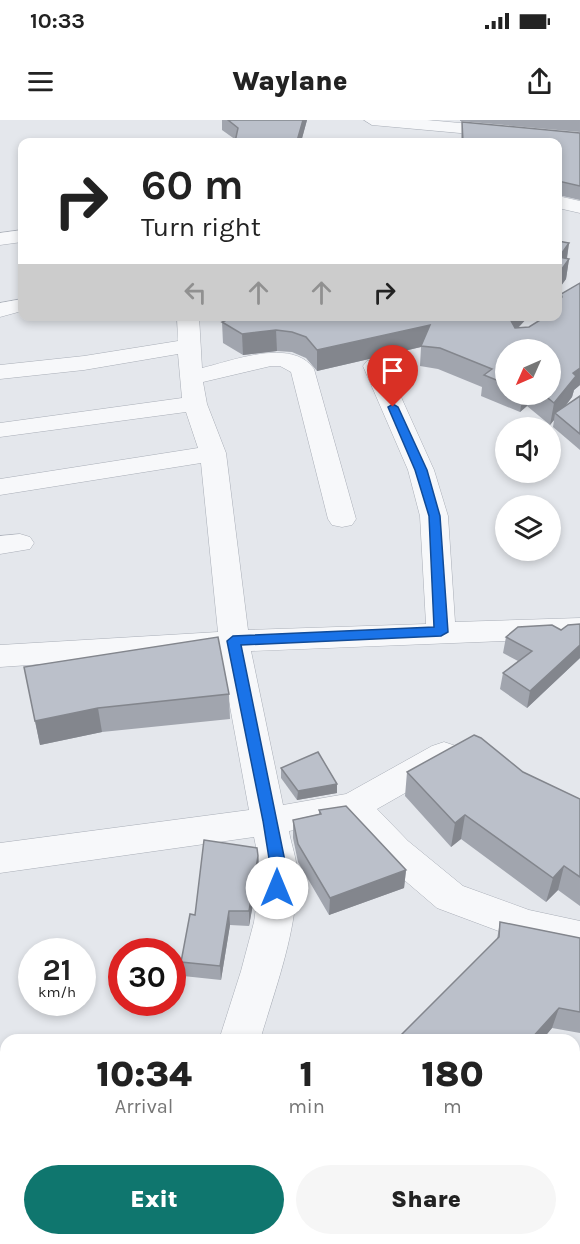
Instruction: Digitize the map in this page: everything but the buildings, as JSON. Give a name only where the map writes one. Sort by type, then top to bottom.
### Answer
[{"type":"street","points":[[372,120],[580,139]]},
{"type":"street","points":[[562,202],[580,207]]},
{"type":"street","points":[[0,239],[18,237]]},
{"type":"street","points":[[0,310],[18,306]]},
{"type":"street","points":[[188,321],[193,391],[213,453],[233,641],[279,871],[273,922],[261,971],[240,1034]]},
{"type":"street","points":[[0,372],[84,363],[188,346]]},
{"type":"street","points":[[0,430],[193,391],[271,359],[287,360],[302,369],[342,519]]},
{"type":"street","points":[[375,366],[421,470],[435,516],[441,632]]},
{"type":"street","points":[[0,487],[213,453]]},
{"type":"street","points":[[0,656],[233,641],[580,628]]},
{"type":"street","points":[[0,858],[270,821],[353,806],[453,750],[470,745]]},
{"type":"street","points":[[353,806],[395,851],[450,897],[528,926],[580,937]]},
{"type":"route","points":[[277,888],[279,871],[233,641],[441,632],[435,516],[421,470],[393,407]]}]
